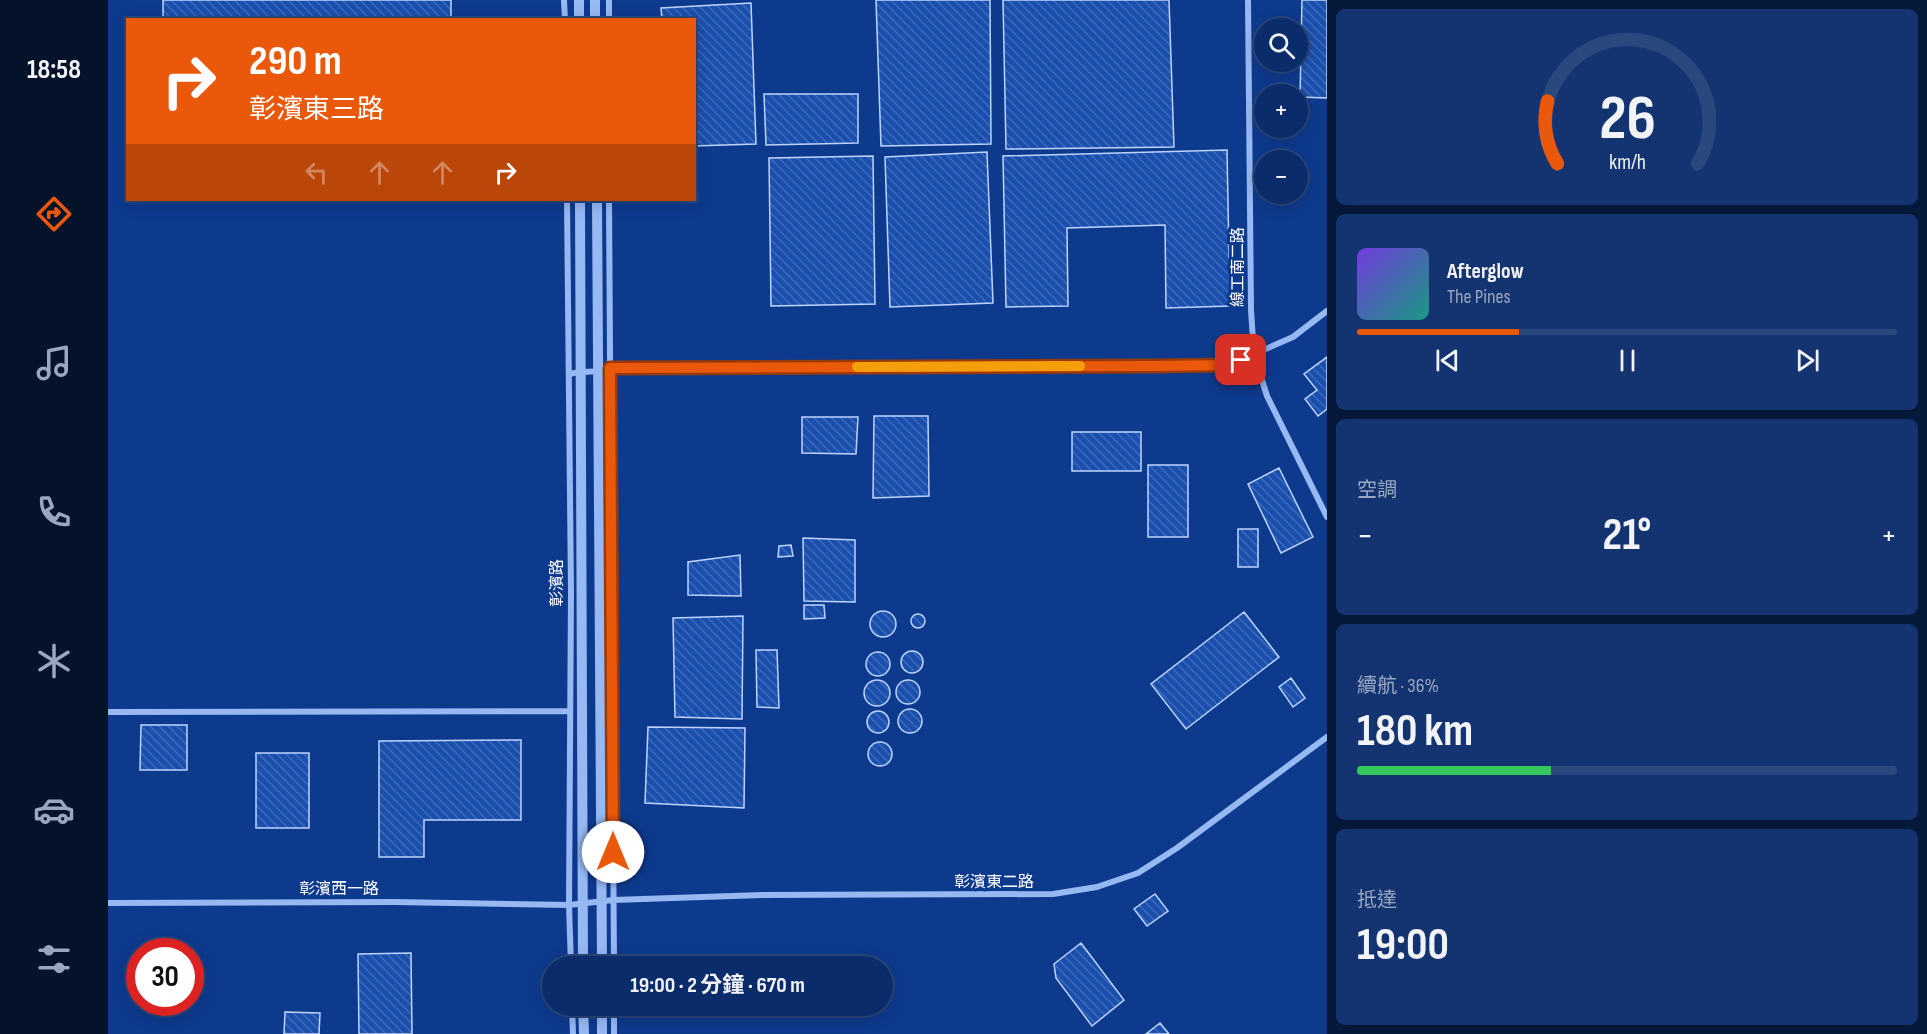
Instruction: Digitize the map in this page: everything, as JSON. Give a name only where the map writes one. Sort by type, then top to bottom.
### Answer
[{"type":"street","points":[[564,0],[565,18]]},
{"type":"street","points":[[579,0],[579,18]]},
{"type":"street","points":[[595,0],[596,18]]},
{"type":"street","points":[[609,0],[609,18]]},
{"type":"street","name":"線工南二路","points":[[1248,0],[1251,310],[1254,355],[1267,396],[1327,517]]},
{"type":"street","name":"彰濱路","points":[[567,201],[570,374],[571,956]]},
{"type":"street","name":"彰濱路","points":[[580,201],[583,956]]},
{"type":"street","points":[[597,201],[602,956]]},
{"type":"street","points":[[609,201],[614,956]]},
{"type":"street","points":[[570,374],[581,371],[598,373],[610,368],[1228,365],[1293,337],[1327,311]]},
{"type":"street","points":[[108,712],[570,711]]},
{"type":"street","name":"彰濱東二路","points":[[582,904],[613,900],[762,895],[1053,894],[1097,886],[1138,873],[1177,848],[1327,737]]},
{"type":"street","name":"彰濱西一路","points":[[108,903],[582,904]]},
{"type":"street","points":[[572,1016],[573,1034]]},
{"type":"street","points":[[583,1016],[584,1034]]},
{"type":"street","points":[[602,1016],[602,1034]]},
{"type":"street","points":[[614,1016],[614,1034]]},
{"type":"building","points":[[163,0],[451,0],[451,18],[163,18]]},
{"type":"building","points":[[876,0],[990,0],[991,144],[881,146]]},
{"type":"building","points":[[1003,0],[1169,0],[1174,147],[1006,149]]},
{"type":"building","points":[[1302,0],[1327,0],[1327,98],[1308,97],[1308,84],[1300,84],[1301,72],[1308,72],[1308,18],[1302,18]]},
{"type":"building","points":[[751,3],[756,144],[696,146],[696,18],[662,18],[661,8]]},
{"type":"building","points":[[764,94],[858,94],[858,143],[766,145]]},
{"type":"building","points":[[1227,150],[1230,306],[1166,308],[1165,225],[1067,228],[1068,306],[1006,307],[1003,156]]},
{"type":"building","points":[[987,152],[993,303],[890,307],[885,157]]},
{"type":"building","points":[[873,156],[875,304],[771,306],[769,158]]},
{"type":"building","points":[[1327,357],[1327,409],[1318,416],[1305,399],[1317,390],[1304,374]]},
{"type":"building","points":[[874,416],[928,416],[929,496],[873,498]]},
{"type":"building","points":[[802,417],[858,417],[856,454],[802,453]]},
{"type":"building","points":[[1072,432],[1141,432],[1141,471],[1072,471]]},
{"type":"building","points":[[1148,465],[1188,465],[1188,537],[1148,537]]},
{"type":"building","points":[[1279,468],[1313,537],[1281,553],[1248,484]]},
{"type":"building","points":[[1238,529],[1258,529],[1258,567],[1238,567]]},
{"type":"building","points":[[803,538],[855,540],[855,602],[804,601]]},
{"type":"building","points":[[791,545],[793,556],[778,557],[779,546]]},
{"type":"building","points":[[740,555],[741,596],[688,595],[688,562]]},
{"type":"building","points":[[804,605],[824,605],[825,618],[804,619]]},
{"type":"building","points":[[883,611],[892,615],[896,624],[892,633],[883,637],[874,633],[870,624],[874,615]]},
{"type":"building","points":[[1244,612],[1279,657],[1186,729],[1151,684]]},
{"type":"building","points":[[918,614],[923,616],[925,621],[923,626],[918,628],[913,626],[911,621],[913,616]]},
{"type":"building","points":[[743,616],[742,719],[675,717],[673,618]]},
{"type":"building","points":[[756,650],[777,650],[779,708],[757,707]]},
{"type":"building","points":[[912,651],[920,654],[923,662],[920,670],[912,673],[904,670],[901,662],[904,654]]},
{"type":"building","points":[[878,652],[886,656],[890,664],[886,672],[878,676],[870,672],[866,664],[870,656]]},
{"type":"building","points":[[1291,678],[1305,698],[1293,707],[1279,687]]},
{"type":"building","points":[[877,680],[886,684],[890,693],[886,702],[877,706],[868,702],[864,693],[868,684]]},
{"type":"building","points":[[908,680],[917,683],[920,692],[917,701],[908,704],[899,701],[896,692],[899,683]]},
{"type":"building","points":[[910,709],[919,712],[922,721],[919,730],[910,733],[901,730],[898,721],[901,712]]},
{"type":"building","points":[[878,711],[886,714],[889,722],[886,730],[878,733],[870,730],[867,722],[870,714]]},
{"type":"building","points":[[141,725],[187,725],[187,770],[140,770]]},
{"type":"building","points":[[648,727],[745,728],[744,808],[645,803]]},
{"type":"building","points":[[521,740],[521,820],[424,820],[424,857],[379,857],[379,741]]},
{"type":"building","points":[[880,742],[889,745],[892,754],[889,763],[880,766],[871,763],[868,754],[871,745]]},
{"type":"building","points":[[256,753],[309,753],[309,828],[256,828]]},
{"type":"building","points":[[1155,894],[1168,911],[1147,926],[1134,909]]},
{"type":"building","points":[[1081,943],[1124,1000],[1092,1026],[1056,978],[1054,964]]},
{"type":"building","points":[[411,953],[412,1034],[359,1034],[358,954]]},
{"type":"building","points":[[285,1012],[320,1013],[319,1034],[284,1034]]},
{"type":"building","points":[[1160,1023],[1169,1034],[1146,1034]]},
{"type":"slow traffic","points":[[857,367],[1080,366]]},
{"type":"route","points":[[613,852],[610,368],[1153,366],[1228,365],[1241,360]]}]
